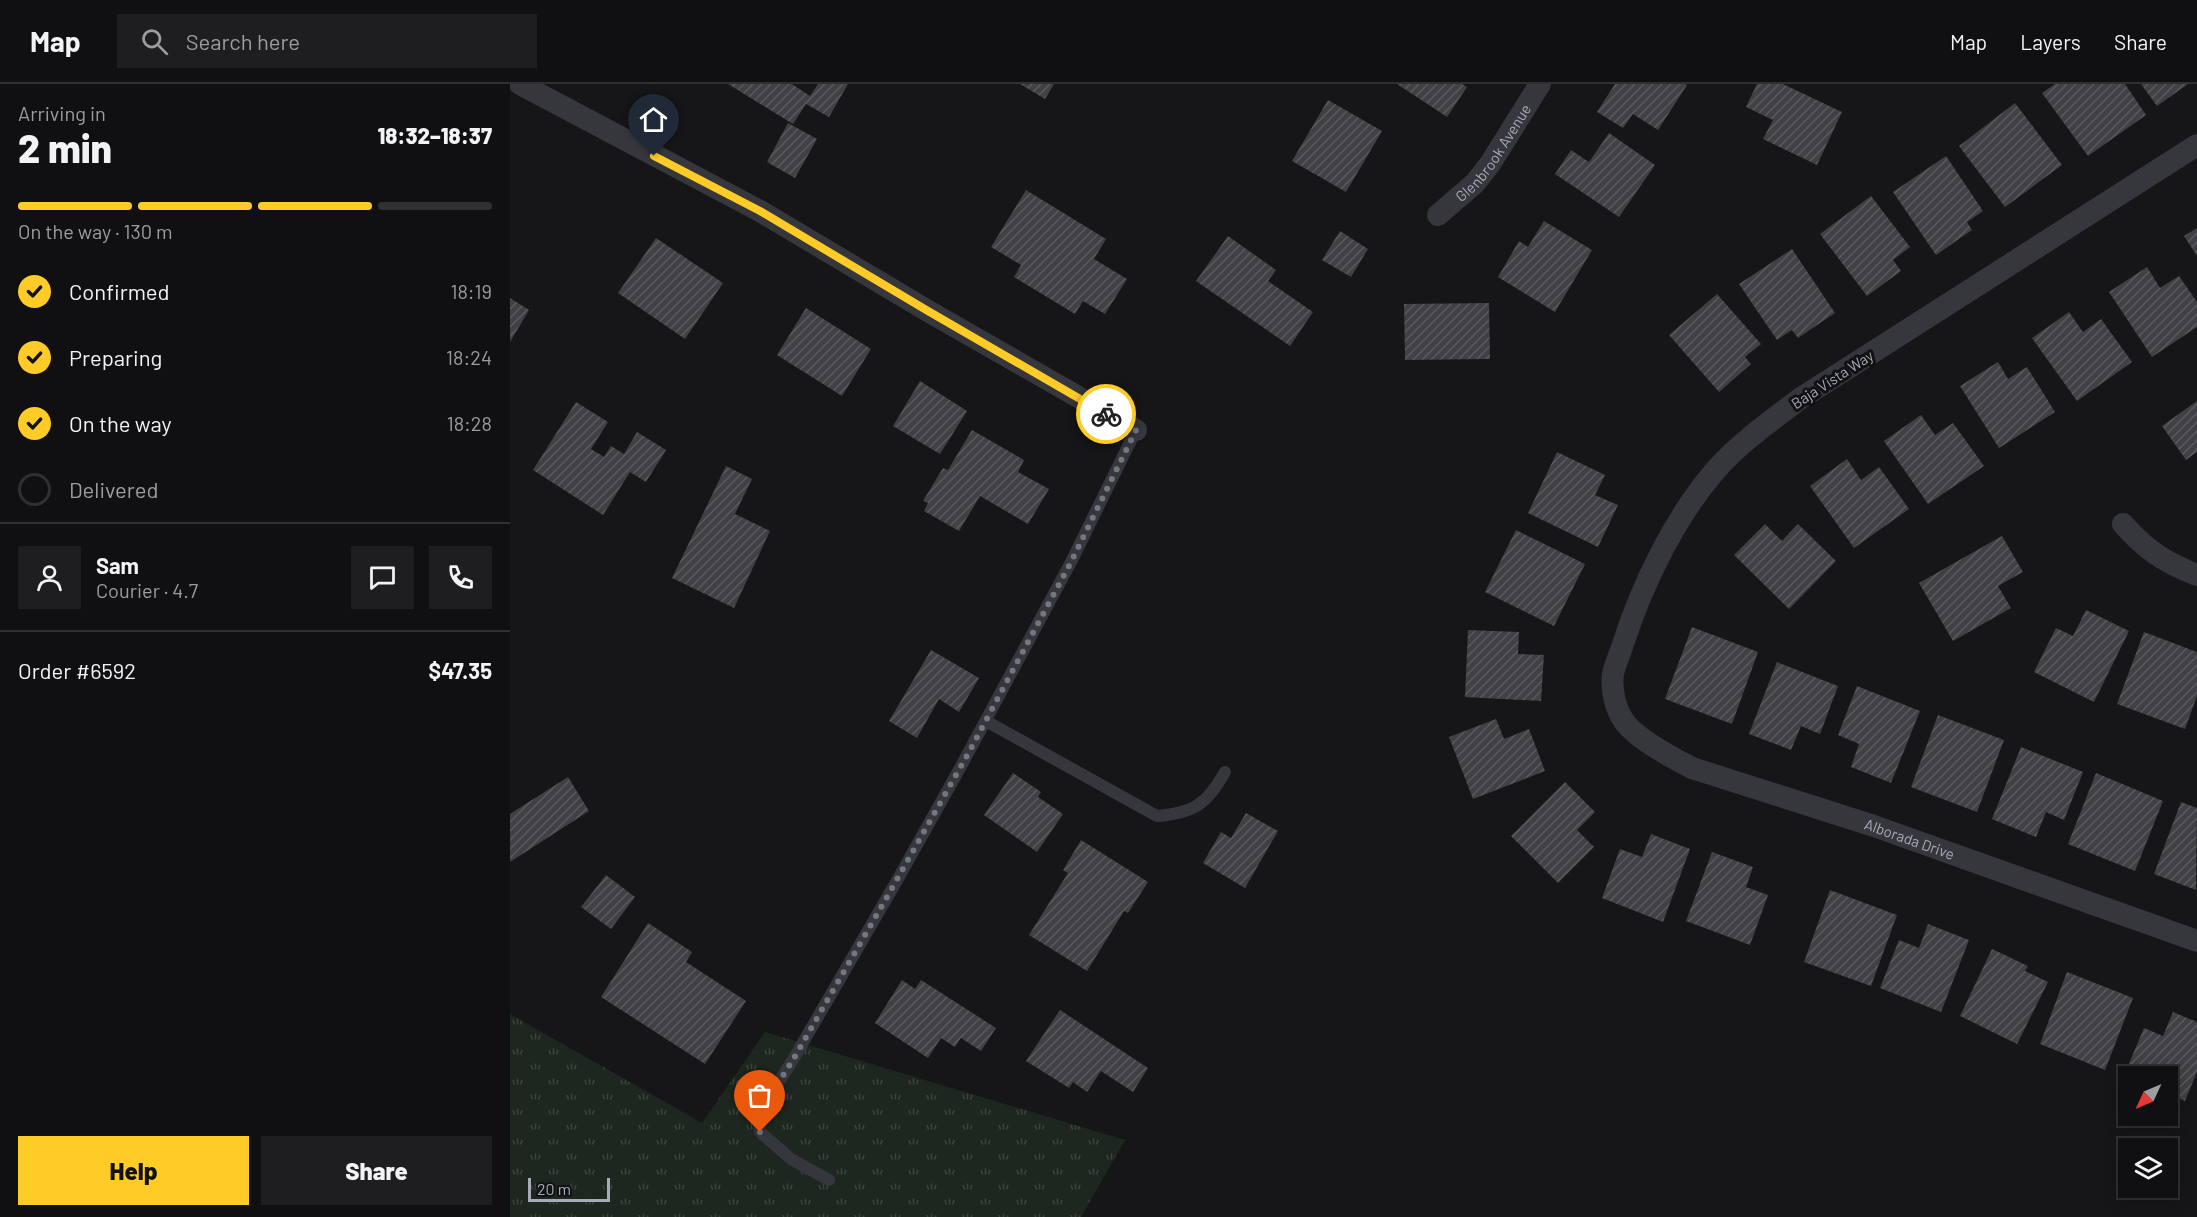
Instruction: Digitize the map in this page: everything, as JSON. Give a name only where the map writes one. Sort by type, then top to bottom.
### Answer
[{"type":"street","points":[[520,84],[760,211],[928,311],[1136,430]]},
{"type":"street","name":"Glenbrook Avenue","points":[[1438,214],[1475,183],[1490,164],[1540,84]]},
{"type":"street","name":"Baja Vista Way","points":[[1627,726],[1614,697],[1613,675],[1631,619],[1672,533],[1691,501],[1744,441],[1801,398],[2197,145]]},
{"type":"street","points":[[2123,524],[2140,544],[2161,560],[2197,575]]},
{"type":"street","name":"Alborada Drive","points":[[1627,726],[1666,755],[1692,768],[1874,826],[2197,941]]},
{"type":"lane","points":[[829,1180],[790,1160],[760,1132],[758,1115],[794,1058],[899,877],[986,721],[1071,562],[1136,430]]},
{"type":"lane","points":[[986,721],[1157,816],[1178,814],[1203,803],[1225,772]]},
{"type":"green space","points":[[510,1014],[702,1123],[765,1032],[1125,1140],[1081,1217],[510,1217]]},
{"type":"building","points":[[728,84],[792,84],[810,96],[818,84],[848,84],[829,117],[806,104],[793,124]]},
{"type":"building","points":[[1020,84],[1054,84],[1045,99]]},
{"type":"building","points":[[1397,84],[1462,84],[1467,87],[1447,117]]},
{"type":"building","points":[[1615,84],[1687,85],[1658,130],[1633,114],[1623,128],[1597,112]]},
{"type":"building","points":[[1757,84],[1783,84],[1842,112],[1817,165],[1763,139],[1773,120],[1746,107]]},
{"type":"building","points":[[2055,84],[2125,84],[2146,115],[2088,156],[2042,93]]},
{"type":"building","points":[[2141,84],[2188,84],[2157,106]]},
{"type":"building","points":[[1328,100],[1382,131],[1346,192],[1292,161]]},
{"type":"building","points":[[2015,103],[2062,165],[2005,207],[1959,146]]},
{"type":"building","points":[[788,123],[817,139],[795,178],[767,162]]},
{"type":"building","points":[[1609,133],[1655,165],[1619,217],[1555,174],[1571,150],[1589,162]]},
{"type":"building","points":[[1946,156],[1983,211],[1967,222],[1972,230],[1936,255],[1893,192]]},
{"type":"building","points":[[1026,190],[1106,239],[1094,259],[1127,279],[1105,314],[1083,301],[1075,314],[1014,277],[1021,265],[991,247]]},
{"type":"building","points":[[1871,196],[1910,247],[1893,260],[1901,271],[1867,296],[1820,234]]},
{"type":"building","points":[[1544,221],[1592,250],[1555,312],[1498,277],[1519,241],[1528,247]]},
{"type":"building","points":[[2197,228],[2197,256],[2184,236]]},
{"type":"building","points":[[1340,231],[1368,249],[1351,277],[1322,260]]},
{"type":"building","points":[[1228,236],[1276,270],[1268,281],[1313,312],[1290,346],[1196,281]]},
{"type":"building","points":[[656,238],[723,283],[685,339],[618,293]]},
{"type":"building","points":[[1792,249],[1835,313],[1798,338],[1792,330],[1777,340],[1739,284]]},
{"type":"building","points":[[2147,267],[2160,288],[2179,276],[2197,302],[2197,327],[2152,357],[2109,292]]},
{"type":"building","points":[[1717,294],[1761,344],[1745,357],[1751,364],[1719,392],[1669,335]]},
{"type":"building","points":[[510,298],[529,310],[510,342]]},
{"type":"building","points":[[1489,303],[1490,359],[1405,360],[1404,304]]},
{"type":"building","points":[[806,308],[871,349],[842,396],[777,355]]},
{"type":"building","points":[[2069,312],[2083,332],[2101,319],[2132,362],[2077,401],[2032,338]]},
{"type":"building","points":[[1998,362],[2008,379],[2027,367],[2055,412],[1999,448],[1960,386]]},
{"type":"building","points":[[920,381],[967,411],[940,454],[893,426]]},
{"type":"building","points":[[2197,401],[2197,452],[2186,460],[2162,426]]},
{"type":"building","points":[[576,402],[608,422],[591,449],[604,457],[611,446],[624,454],[637,432],[666,450],[646,482],[630,472],[603,515],[533,470]]},
{"type":"building","points":[[1921,415],[1935,435],[1953,423],[1984,466],[1928,504],[1884,441]]},
{"type":"building","points":[[972,430],[1024,460],[1018,472],[1049,489],[1028,524],[980,496],[959,531],[924,511],[928,503],[923,501],[943,468],[948,470]]},
{"type":"building","points":[[1557,452],[1605,475],[1595,495],[1618,505],[1598,547],[1528,513]]},
{"type":"building","points":[[1847,459],[1861,480],[1879,467],[1909,509],[1854,548],[1810,486]]},
{"type":"building","points":[[726,466],[752,479],[735,514],[770,531],[734,608],[672,578]]},
{"type":"building","points":[[1765,524],[1782,541],[1798,524],[1836,561],[1789,609],[1734,555]]},
{"type":"building","points":[[1516,530],[1585,564],[1554,626],[1485,592]]},
{"type":"building","points":[[2002,536],[2023,572],[1998,586],[2011,608],[1953,641],[1919,583]]},
{"type":"building","points":[[2086,610],[2129,631],[2094,702],[2034,672],[2056,628],[2073,636]]},
{"type":"building","points":[[1692,627],[1758,652],[1732,724],[1665,699]]},
{"type":"building","points":[[1468,630],[1519,632],[1518,654],[1544,655],[1541,701],[1465,697]]},
{"type":"building","points":[[2144,632],[2197,652],[2197,696],[2185,729],[2117,704]]},
{"type":"building","points":[[931,650],[979,678],[959,712],[939,699],[917,738],[889,721]]},
{"type":"building","points":[[1777,662],[1838,686],[1820,734],[1801,726],[1791,750],[1749,734]]},
{"type":"building","points":[[1857,686],[1920,711],[1891,783],[1851,767],[1859,744],[1838,735]]},
{"type":"building","points":[[1938,715],[2004,740],[1977,812],[1911,787]]},
{"type":"building","points":[[1496,719],[1504,739],[1529,729],[1545,771],[1473,799],[1449,737]]},
{"type":"building","points":[[2021,747],[2083,772],[2064,820],[2046,812],[2036,837],[1992,819]]},
{"type":"building","points":[[1013,773],[1041,792],[1038,797],[1063,814],[1037,852],[984,815]]},
{"type":"building","points":[[2096,773],[2163,801],[2135,871],[2068,844]]},
{"type":"building","points":[[568,777],[589,811],[510,862],[510,814]]},
{"type":"building","points":[[1565,782],[1595,812],[1577,830],[1594,847],[1558,883],[1511,836]]},
{"type":"building","points":[[2181,802],[2197,808],[2196,890],[2154,874]]},
{"type":"building","points":[[1246,813],[1278,831],[1245,888],[1203,863],[1221,832],[1231,838]]},
{"type":"building","points":[[1651,834],[1690,849],[1663,922],[1602,898],[1620,849],[1642,857]]},
{"type":"building","points":[[1081,840],[1148,882],[1128,913],[1124,911],[1087,971],[1029,935],[1068,873],[1063,870]]},
{"type":"building","points":[[1712,852],[1753,867],[1746,887],[1768,895],[1750,945],[1686,921]]},
{"type":"building","points":[[606,875],[635,897],[611,929],[581,907]]},
{"type":"building","points":[[1830,890],[1897,915],[1871,986],[1804,962]]},
{"type":"building","points":[[648,923],[692,952],[686,962],[746,1001],[705,1064],[601,997]]},
{"type":"building","points":[[1928,924],[1969,940],[1941,1012],[1880,988],[1899,940],[1919,948]]},
{"type":"building","points":[[1992,949],[2028,966],[2025,971],[2048,982],[2017,1044],[1960,1016]]},
{"type":"building","points":[[2067,972],[2133,998],[2105,1070],[2040,1044]]},
{"type":"building","points":[[902,980],[915,989],[921,980],[996,1028],[981,1051],[961,1038],[955,1047],[941,1038],[928,1058],[875,1023]]},
{"type":"building","points":[[1060,1010],[1148,1068],[1133,1092],[1101,1071],[1087,1092],[1073,1082],[1069,1088],[1026,1061]]},
{"type":"building","points":[[2173,1012],[2197,1022],[2197,1072],[2185,1101],[2178,1098],[2178,1066],[2128,1066],[2144,1028],[2163,1036]]},
{"type":"way so far","points":[[760,1132],[758,1115],[794,1058],[969,752],[1071,562],[1136,430],[1106,414]]},
{"type":"route","points":[[654,156],[760,211],[1106,414]]}]
